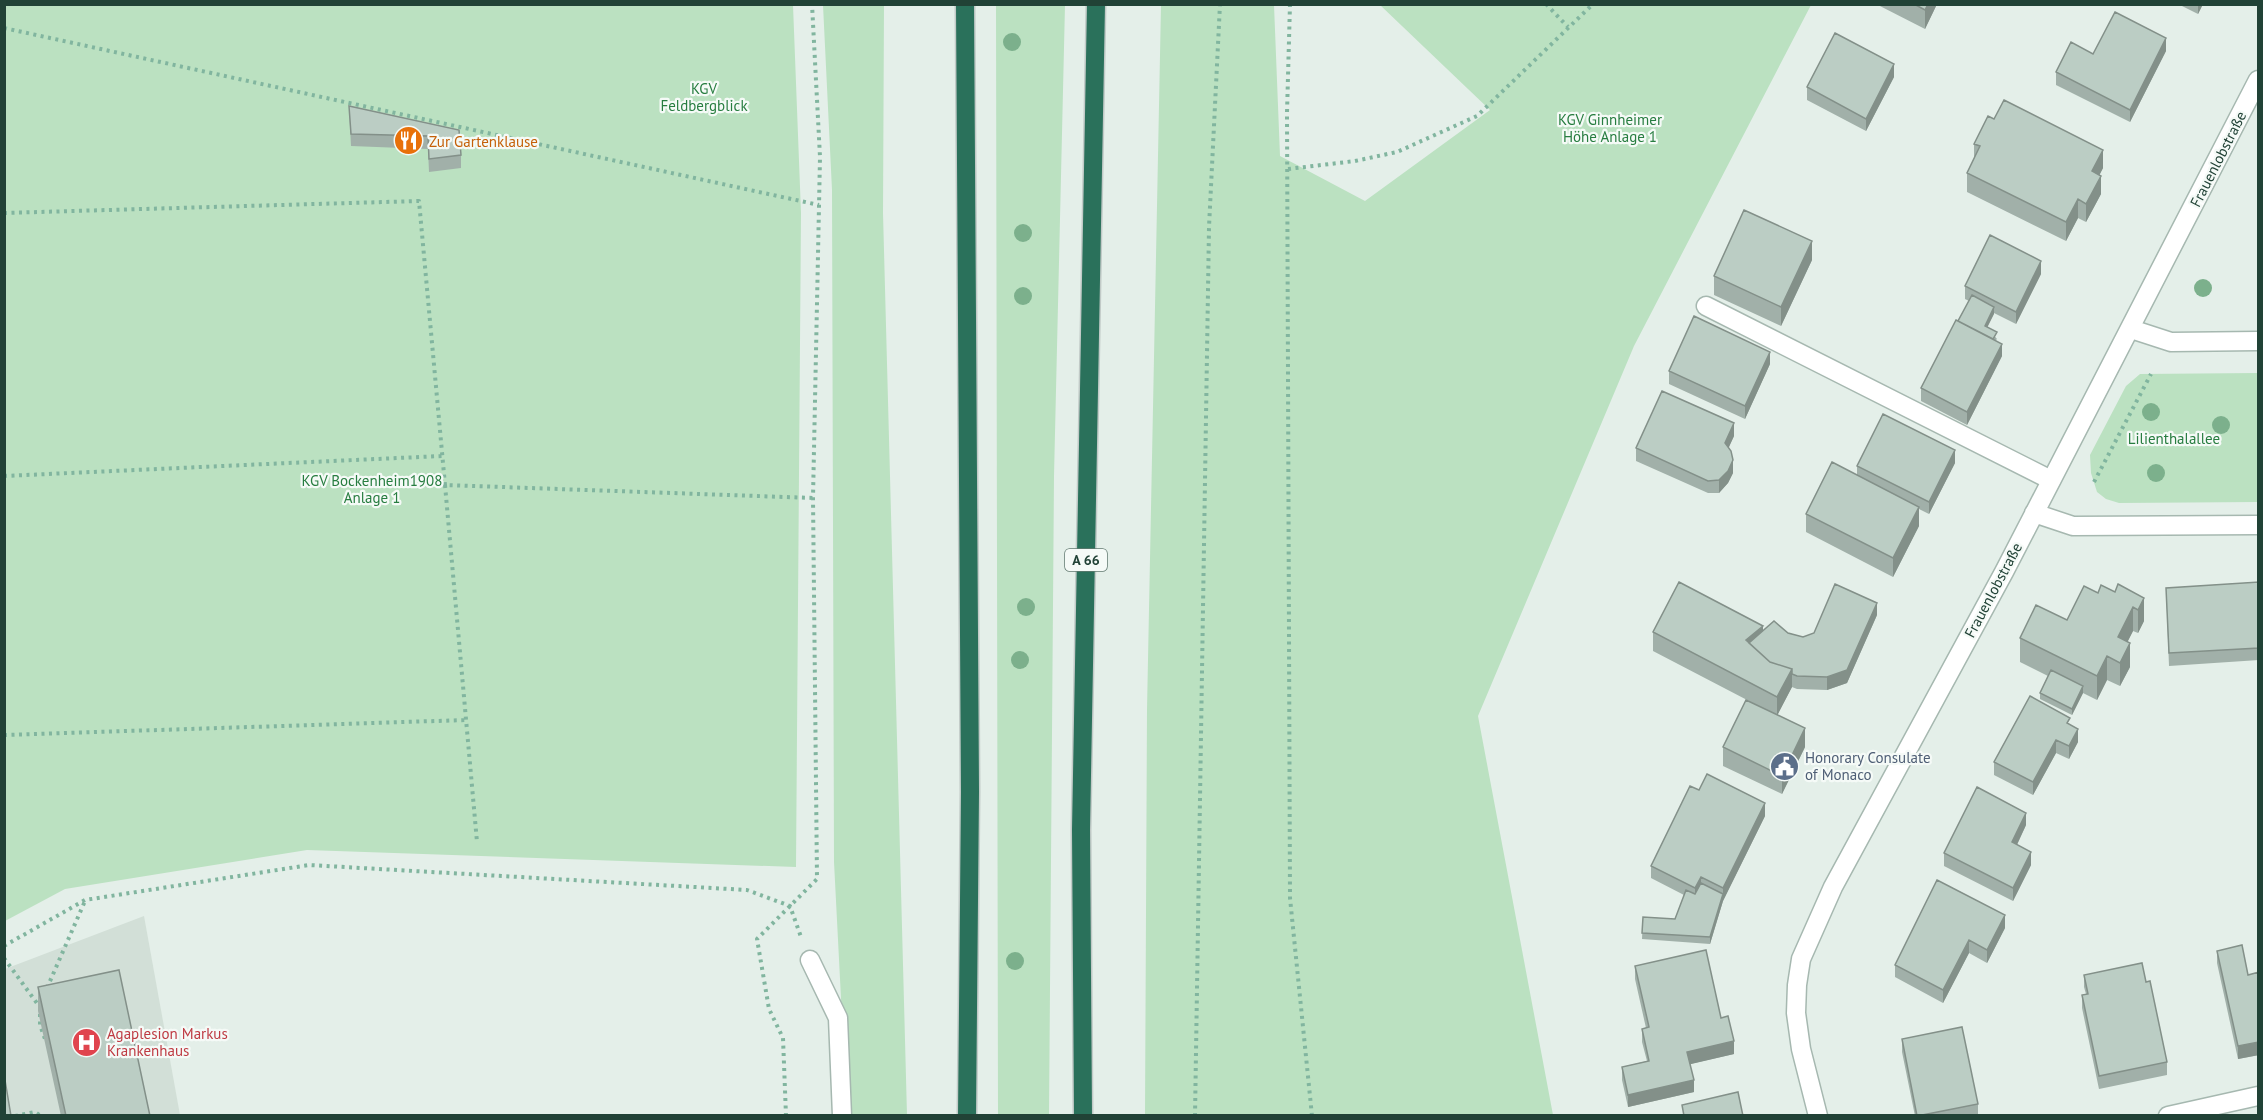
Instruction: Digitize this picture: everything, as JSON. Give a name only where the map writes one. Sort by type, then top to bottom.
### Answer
[{"type":"highway","points":[[965,4],[970,768],[968,1116]]},
{"type":"highway","name":"A 66","points":[[1083,1116],[1082,830],[1096,4]]},
{"type":"street","name":"Frauenlobstraße","points":[[1818,1116],[1796,1013],[1801,959],[1833,887],[2034,513],[2259,80]]},
{"type":"street","points":[[1706,306],[2051,480]]},
{"type":"street","points":[[2131,329],[2171,342],[2259,341]]},
{"type":"street","points":[[2034,513],[2073,526],[2259,525]]},
{"type":"street","points":[[810,960],[838,1018],[842,1116]]},
{"type":"street","points":[[2168,1116],[2259,1096]]},
{"type":"path","points":[[786,1116],[783,1038],[769,1009],[758,939],[817,879],[813,498],[820,157],[812,4]]},
{"type":"path","points":[[1195,1116],[1209,227],[1220,4]]},
{"type":"path","points":[[1290,4],[1287,113],[1290,898],[1312,1116]]},
{"type":"path","points":[[1546,4],[1568,27]]},
{"type":"path","points":[[1288,169],[1355,161],[1397,152],[1477,116],[1593,4]]},
{"type":"path","points":[[4,28],[819,205]]},
{"type":"path","points":[[4,213],[419,201],[477,842]]},
{"type":"path","points":[[2094,482],[2151,374]]},
{"type":"path","points":[[4,476],[442,456]]},
{"type":"path","points":[[445,485],[813,498]]},
{"type":"path","points":[[4,735],[466,720]]},
{"type":"path","points":[[4,946],[85,900],[309,865],[747,890],[790,906],[810,960]]},
{"type":"path","points":[[48,1048],[40,1025],[39,1006],[85,900]]},
{"type":"path","points":[[4,958],[39,1006]]},
{"type":"path","points":[[15,1116],[35,1112],[41,1116]]},
{"type":"shaded area","name":"Agaplesion Markus Krankenhaus","points":[[144,916],[180,1115],[5,1116],[5,969]]},
{"type":"green space","name":"KGV Bockenheim1908 Anlage 1","points":[[5,5],[793,5],[801,213],[796,867],[307,850],[65,889],[5,921]]},
{"type":"green space","points":[[823,5],[884,5],[883,213],[907,1115],[847,1115],[834,862],[832,190]]},
{"type":"green space","points":[[996,5],[1065,5],[1054,476],[1049,1116],[998,1115]]},
{"type":"green space","name":"KGV Ginnheimer Höhe Anlage 1","points":[[1161,5],[1274,5],[1280,156],[1365,201],[1490,110],[1380,5],[1811,5],[1634,346],[1478,716],[1553,1115],[1145,1115],[1147,710]]},
{"type":"green space","name":"Lilienthalallee","points":[[2258,373],[2258,502],[2119,503],[2106,499],[2097,492],[2091,473],[2090,455],[2126,386],[2140,374]]},
{"type":"building","points":[[1914,4],[1928,4],[1925,10]]},
{"type":"building","points":[[2115,12],[2166,38],[2130,110],[2056,72],[2071,42],[2093,54]]},
{"type":"building","points":[[1835,33],[1894,64],[1866,119],[1807,87]]},
{"type":"building","points":[[2004,100],[2103,150],[2092,171],[2101,176],[2086,204],[2078,199],[2066,222],[1967,173],[1980,146],[1974,144],[1988,116],[1994,119]]},
{"type":"building","points":[[349,106],[459,130],[461,155],[429,159],[428,136],[351,134]]},
{"type":"building","points":[[1744,210],[1812,241],[1781,307],[1714,276]]},
{"type":"building","points":[[1990,235],[2041,261],[2016,312],[1965,286]]},
{"type":"building","points":[[1972,295],[1994,307],[1985,326],[1997,332],[1993,339],[1958,321]]},
{"type":"building","points":[[1694,316],[1770,352],[1745,406],[1669,371]]},
{"type":"building","points":[[1956,320],[2002,344],[1967,412],[1921,388]]},
{"type":"building","points":[[1662,391],[1734,423],[1725,443],[1731,451],[1733,460],[1728,471],[1719,480],[1708,481],[1636,448]]},
{"type":"building","points":[[1883,414],[1955,450],[1929,502],[1857,466]]},
{"type":"building","points":[[1832,462],[1919,507],[1893,558],[1806,514]]},
{"type":"building","points":[[1679,582],[1763,626],[1746,640],[1770,662],[1792,669],[1777,697],[1653,632]]},
{"type":"building","points":[[2259,582],[2259,648],[2169,653],[2166,588]]},
{"type":"building","points":[[1835,584],[1877,603],[1847,670],[1827,677],[1797,676],[1792,674],[1792,669],[1770,662],[1749,643],[1774,621],[1788,633],[1803,637],[1814,633]]},
{"type":"building","points":[[2118,584],[2144,598],[2138,610],[2133,607],[2118,637],[2130,643],[2120,663],[2107,656],[2097,676],[2020,638],[2036,605],[2067,620],[2084,586],[2098,593],[2101,585],[2115,592]]},
{"type":"building","points":[[2051,670],[2083,686],[2072,709],[2040,693]]},
{"type":"building","points":[[2030,696],[2070,718],[2067,723],[2078,729],[2069,746],[2056,740],[2033,782],[1994,762]]},
{"type":"building","points":[[1746,700],[1805,728],[1782,776],[1723,747]]},
{"type":"building","points":[[1707,774],[1765,803],[1723,888],[1701,877],[1695,888],[1651,866],[1690,786],[1699,790]]},
{"type":"building","points":[[1977,787],[2026,813],[2012,842],[2031,852],[2013,888],[1944,853]]},
{"type":"building","points":[[1937,880],[2005,915],[1987,950],[1969,940],[1943,990],[1895,965]]},
{"type":"building","points":[[1701,883],[1723,894],[1710,937],[1642,933],[1643,917],[1675,919],[1686,890],[1695,894]]},
{"type":"building","points":[[2242,945],[2248,975],[2259,972],[2259,1042],[2238,1046],[2217,951]]},
{"type":"building","points":[[1706,950],[1721,1018],[1728,1016],[1734,1041],[1687,1052],[1694,1080],[1628,1095],[1622,1067],[1649,1061],[1642,1029],[1649,1027],[1635,966]]},
{"type":"building","points":[[2142,963],[2146,982],[2150,981],[2167,1062],[2099,1076],[2082,995],[2088,994],[2084,975]]},
{"type":"building","points":[[119,970],[150,1116],[66,1116],[38,987]]},
{"type":"building","points":[[1962,1027],[1978,1104],[1917,1116],[1902,1039]]},
{"type":"building","points":[[4,1074],[11,1116],[4,1116]]},
{"type":"building","points":[[1738,1092],[1743,1116],[1684,1116],[1682,1105]]},
{"type":"place","name":"Zur Gartenklause","points":[[408,141]]},
{"type":"place","name":"Honorary Consulate of Monaco","points":[[1784,766]]},
{"type":"place","name":"Agaplesion Markus Krankenhaus","points":[[86,1042]]},
{"type":"park label","name":"KGV Feldbergblick","points":[[704,96]]}]
